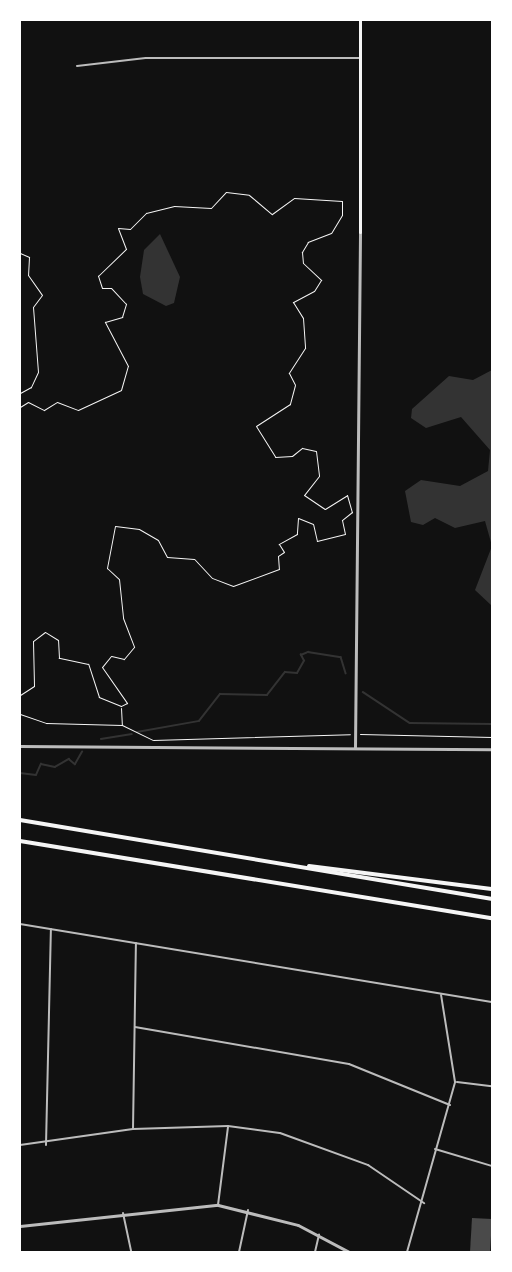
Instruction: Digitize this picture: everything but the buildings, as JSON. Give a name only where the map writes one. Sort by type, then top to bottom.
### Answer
[{"type":"highway","points":[[20,820],[492,899]]},
{"type":"highway","points":[[20,841],[492,918]]},
{"type":"highway","points":[[274,862],[492,888]]},
{"type":"main road","points":[[360,20],[360,232]]},
{"type":"street","points":[[77,66],[146,58],[359,58]]},
{"type":"street","points":[[355,747],[360,232]]},
{"type":"street","points":[[20,746],[492,749]]},
{"type":"street","points":[[20,924],[492,1002]]},
{"type":"street","points":[[46,1145],[51,929]]},
{"type":"street","points":[[133,1129],[136,944]]},
{"type":"street","points":[[407,1252],[424,1203],[434,1149],[450,1105],[455,1082],[441,995]]},
{"type":"street","points":[[135,1027],[349,1064],[450,1105]]},
{"type":"street","points":[[455,1082],[492,1086]]},
{"type":"street","points":[[20,1145],[46,1145],[133,1129],[228,1126],[280,1133],[368,1165],[424,1203]]},
{"type":"street","points":[[218,1205],[228,1126]]},
{"type":"street","points":[[434,1149],[492,1166]]},
{"type":"street","points":[[20,1226],[123,1213],[218,1205],[248,1210],[319,1234],[350,1252]]},
{"type":"street","points":[[239,1252],[248,1210]]},
{"type":"street","points":[[123,1213],[131,1252]]},
{"type":"street","points":[[315,1252],[319,1234]]},
{"type":"path","points":[[20,407],[28,402],[44,410],[57,402],[78,410],[121,390],[128,366],[105,322],[122,317],[126,304],[111,288],[102,288],[98,276],[126,249],[118,228],[130,230],[146,213],[174,206],[210,208],[226,192],[249,195],[272,214],[294,198],[342,201],[342,215],[331,233],[308,242],[302,252],[303,263],[321,280],[293,302],[303,318],[305,348],[288,373],[295,385],[290,404],[256,426],[275,457],[302,448],[316,451],[321,471],[304,495],[325,509],[347,495],[352,512],[342,520],[346,531],[317,541],[314,524],[298,518],[297,534],[279,544],[284,552],[278,556],[279,569],[234,586],[212,578],[194,559],[167,557],[158,540],[139,529],[115,526],[107,568],[119,579],[123,618],[134,647],[124,659],[111,657],[102,667],[112,686],[127,697],[121,706],[122,725]]},
{"type":"path","points":[[20,253],[29,257],[28,275],[42,295],[33,307],[38,325],[31,338],[38,372],[31,387],[20,393]]},
{"type":"path","points":[[20,695],[34,686],[33,641],[45,632],[58,640],[59,658],[88,664],[99,697],[121,706]]},
{"type":"path","points":[[20,714],[46,723],[122,725],[153,740],[355,734],[492,737]]},
{"type":"shaded area","points":[[160,234],[180,277],[174,303],[166,306],[143,294],[140,277],[144,250]]},
{"type":"shaded area","points":[[492,370],[492,546],[485,521],[455,528],[435,518],[423,525],[411,522],[405,491],[421,480],[460,486],[488,471],[490,450],[461,417],[426,428],[411,418],[412,409],[449,376],[473,380]]},
{"type":"shaded area","points":[[492,546],[492,606],[475,590]]},
{"type":"waterway","points":[[137,732],[199,721],[220,694],[267,695],[285,672],[297,673],[304,661],[301,655],[308,652],[341,657],[346,673]]},
{"type":"waterway","points":[[363,692],[410,723],[492,724]]},
{"type":"waterway","points":[[101,739],[132,734]]},
{"type":"waterway","points":[[20,773],[36,775],[41,764],[55,767],[69,759],[75,764],[82,752]]}]
